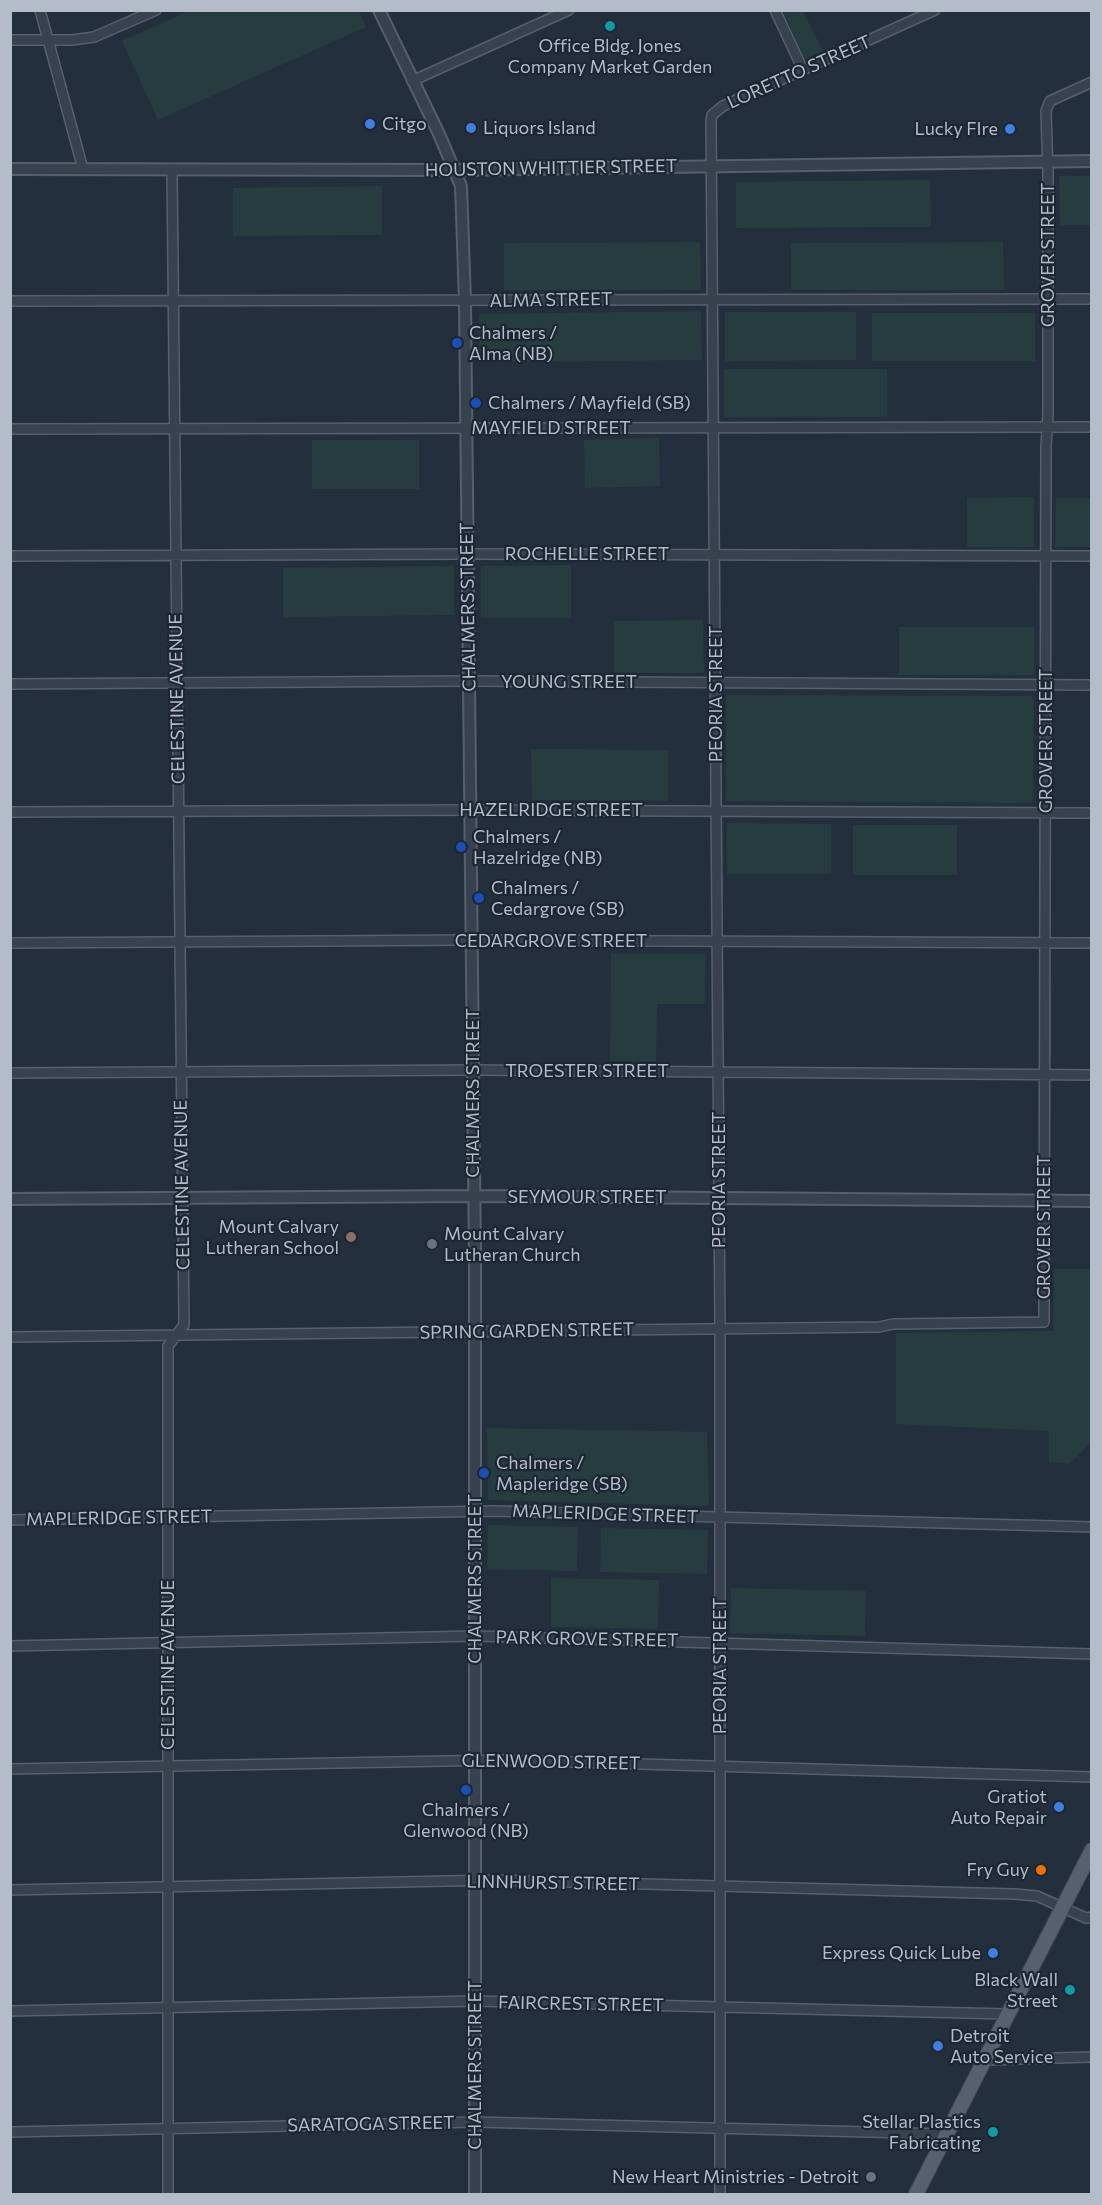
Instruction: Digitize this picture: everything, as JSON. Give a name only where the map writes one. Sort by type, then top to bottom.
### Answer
[{"type":"main road","points":[[915,2194],[1092,1850]]},
{"type":"street","points":[[40,10],[83,170]]},
{"type":"street","points":[[10,40],[94,37],[156,10]]},
{"type":"street","name":"CHALMERS STREET","points":[[379,10],[461,186],[465,301],[475,1332],[475,2194]]},
{"type":"street","points":[[412,81],[569,10]]},
{"type":"street","points":[[775,10],[803,70]]},
{"type":"street","name":"LORETTO STREET","points":[[711,165],[712,115],[723,105],[935,10]]},
{"type":"street","name":"GROVER STREET","points":[[1044,1322],[1048,300],[1046,111],[1047,104],[1058,97],[1092,82]]},
{"type":"street","name":"HOUSTON WHITTIER STREET","points":[[10,169],[455,170],[1092,160]]},
{"type":"street","name":"PEORIA STREET","points":[[711,165],[721,1517],[720,2194]]},
{"type":"street","name":"CELESTINE AVENUE","points":[[168,2194],[168,1346],[184,1325],[172,169]]},
{"type":"street","name":"ALMA STREET","points":[[10,301],[1092,299]]},
{"type":"street","name":"MAYFIELD STREET","points":[[10,429],[1092,427]]},
{"type":"street","name":"ROCHELLE STREET","points":[[10,556],[715,554],[1092,556]]},
{"type":"street","name":"YOUNG STREET","points":[[10,684],[469,681],[1092,685]]},
{"type":"street","name":"HAZELRIDGE STREET","points":[[10,813],[470,810],[1092,813]]},
{"type":"street","name":"CEDARGROVE STREET","points":[[10,943],[471,940],[1092,944]]},
{"type":"street","name":"TROESTER STREET","points":[[10,1073],[472,1070],[1092,1075]]},
{"type":"street","name":"SEYMOUR STREET","points":[[10,1199],[473,1196],[1092,1201]]},
{"type":"street","name":"SPRING GARDEN STREET","points":[[10,1337],[879,1327],[894,1324],[1044,1322]]},
{"type":"street","name":"MAPLERIDGE STREET","points":[[10,1520],[475,1511],[1092,1527]]},
{"type":"street","name":"PARK GROVE STREET","points":[[10,1646],[475,1636],[1092,1654]]},
{"type":"street","name":"GLENWOOD STREET","points":[[10,1769],[475,1760],[1092,1777]]},
{"type":"street","name":"LINNHURST STREET","points":[[10,1890],[475,1881],[720,1886],[1014,1894],[1037,1896],[1086,1918],[1092,1917]]},
{"type":"street","name":"FAIRCREST STREET","points":[[10,2011],[475,2001],[1008,2014]]},
{"type":"street","points":[[984,2060],[1092,2057]]},
{"type":"street","name":"SARATOGA STREET","points":[[10,2132],[475,2122],[946,2134]]},
{"type":"green space","points":[[191,10],[359,11],[366,27],[158,120],[122,41]]},
{"type":"green space","points":[[783,11],[803,11],[823,51],[805,59]]},
{"type":"green space","points":[[1059,176],[1091,176],[1091,225],[1060,225]]},
{"type":"green space","points":[[930,180],[931,227],[736,228],[736,182]]},
{"type":"green space","points":[[382,186],[382,235],[233,236],[233,188]]},
{"type":"green space","points":[[700,242],[701,290],[504,290],[504,243]]},
{"type":"green space","points":[[1003,242],[1004,290],[791,290],[791,243]]},
{"type":"green space","points":[[701,311],[702,360],[479,362],[479,314]]},
{"type":"green space","points":[[725,312],[856,312],[856,360],[725,361]]},
{"type":"green space","points":[[872,313],[1035,313],[1035,361],[872,361]]},
{"type":"green space","points":[[724,369],[887,369],[887,417],[724,417]]},
{"type":"green space","points":[[659,438],[660,486],[585,488],[584,440]]},
{"type":"green space","points":[[312,440],[419,440],[419,489],[312,489]]},
{"type":"green space","points":[[1034,497],[1034,547],[967,547],[967,498]]},
{"type":"green space","points":[[1056,498],[1091,498],[1091,547],[1055,547]]},
{"type":"green space","points":[[571,565],[571,618],[481,618],[481,566]]},
{"type":"green space","points":[[454,566],[454,615],[283,617],[283,568]]},
{"type":"green space","points":[[703,620],[704,673],[614,673],[614,621]]},
{"type":"green space","points":[[899,627],[1034,627],[1034,675],[899,675]]},
{"type":"green space","points":[[726,695],[1031,696],[1034,699],[1033,800],[1031,803],[726,801]]},
{"type":"green space","points":[[531,749],[668,750],[668,801],[532,800]]},
{"type":"green space","points":[[727,823],[831,824],[831,874],[727,874]]},
{"type":"green space","points":[[853,825],[957,825],[957,875],[853,875]]},
{"type":"green space","points":[[611,954],[705,954],[705,1004],[657,1004],[656,1062],[610,1061]]},
{"type":"green space","points":[[1054,1269],[1091,1269],[1091,1443],[1069,1464],[1049,1462],[1049,1431],[896,1424],[896,1333],[1053,1331]]},
{"type":"green space","points":[[487,1428],[707,1432],[709,1506],[488,1500]]},
{"type":"green space","points":[[488,1525],[578,1527],[577,1571],[487,1569]]},
{"type":"green space","points":[[601,1528],[708,1530],[707,1574],[600,1572]]},
{"type":"green space","points":[[551,1578],[659,1580],[658,1629],[551,1627]]},
{"type":"green space","points":[[731,1588],[866,1591],[865,1636],[730,1633]]},
{"type":"place","name":"Office Bldg. Jones Company Market Garden","points":[[610,26]]},
{"type":"place","name":"Citgo","points":[[370,124]]},
{"type":"place","name":"Liquors Island","points":[[471,128]]},
{"type":"place","name":"Lucky FIre","points":[[1010,129]]},
{"type":"place","name":"Chalmers / Alma (NB)","points":[[457,343]]},
{"type":"place","name":"Chalmers / Mayfield (SB)","points":[[476,403]]},
{"type":"place","name":"Chalmers / Hazelridge (NB)","points":[[461,847]]},
{"type":"place","name":"Chalmers / Cedargrove (SB)","points":[[479,898]]},
{"type":"place","name":"Mount Calvary Lutheran School","points":[[351,1237]]},
{"type":"place","name":"Mount Calvary Lutheran Church","points":[[432,1244]]},
{"type":"place","name":"Chalmers / Mapleridge (SB)","points":[[484,1473]]},
{"type":"place","name":"Chalmers / Glenwood (NB)","points":[[466,1790]]},
{"type":"place","name":"Gratiot Auto Repair","points":[[1059,1807]]},
{"type":"place","name":"Fry Guy","points":[[1041,1870]]},
{"type":"place","name":"Express Quick Lube","points":[[993,1953]]},
{"type":"place","name":"Black Wall Street","points":[[1070,1990]]},
{"type":"place","name":"Detroit Auto Service","points":[[938,2046]]},
{"type":"place","name":"Stellar Plastics Fabricating","points":[[993,2132]]},
{"type":"place","name":"New Heart Ministries - Detroit","points":[[871,2177]]}]
